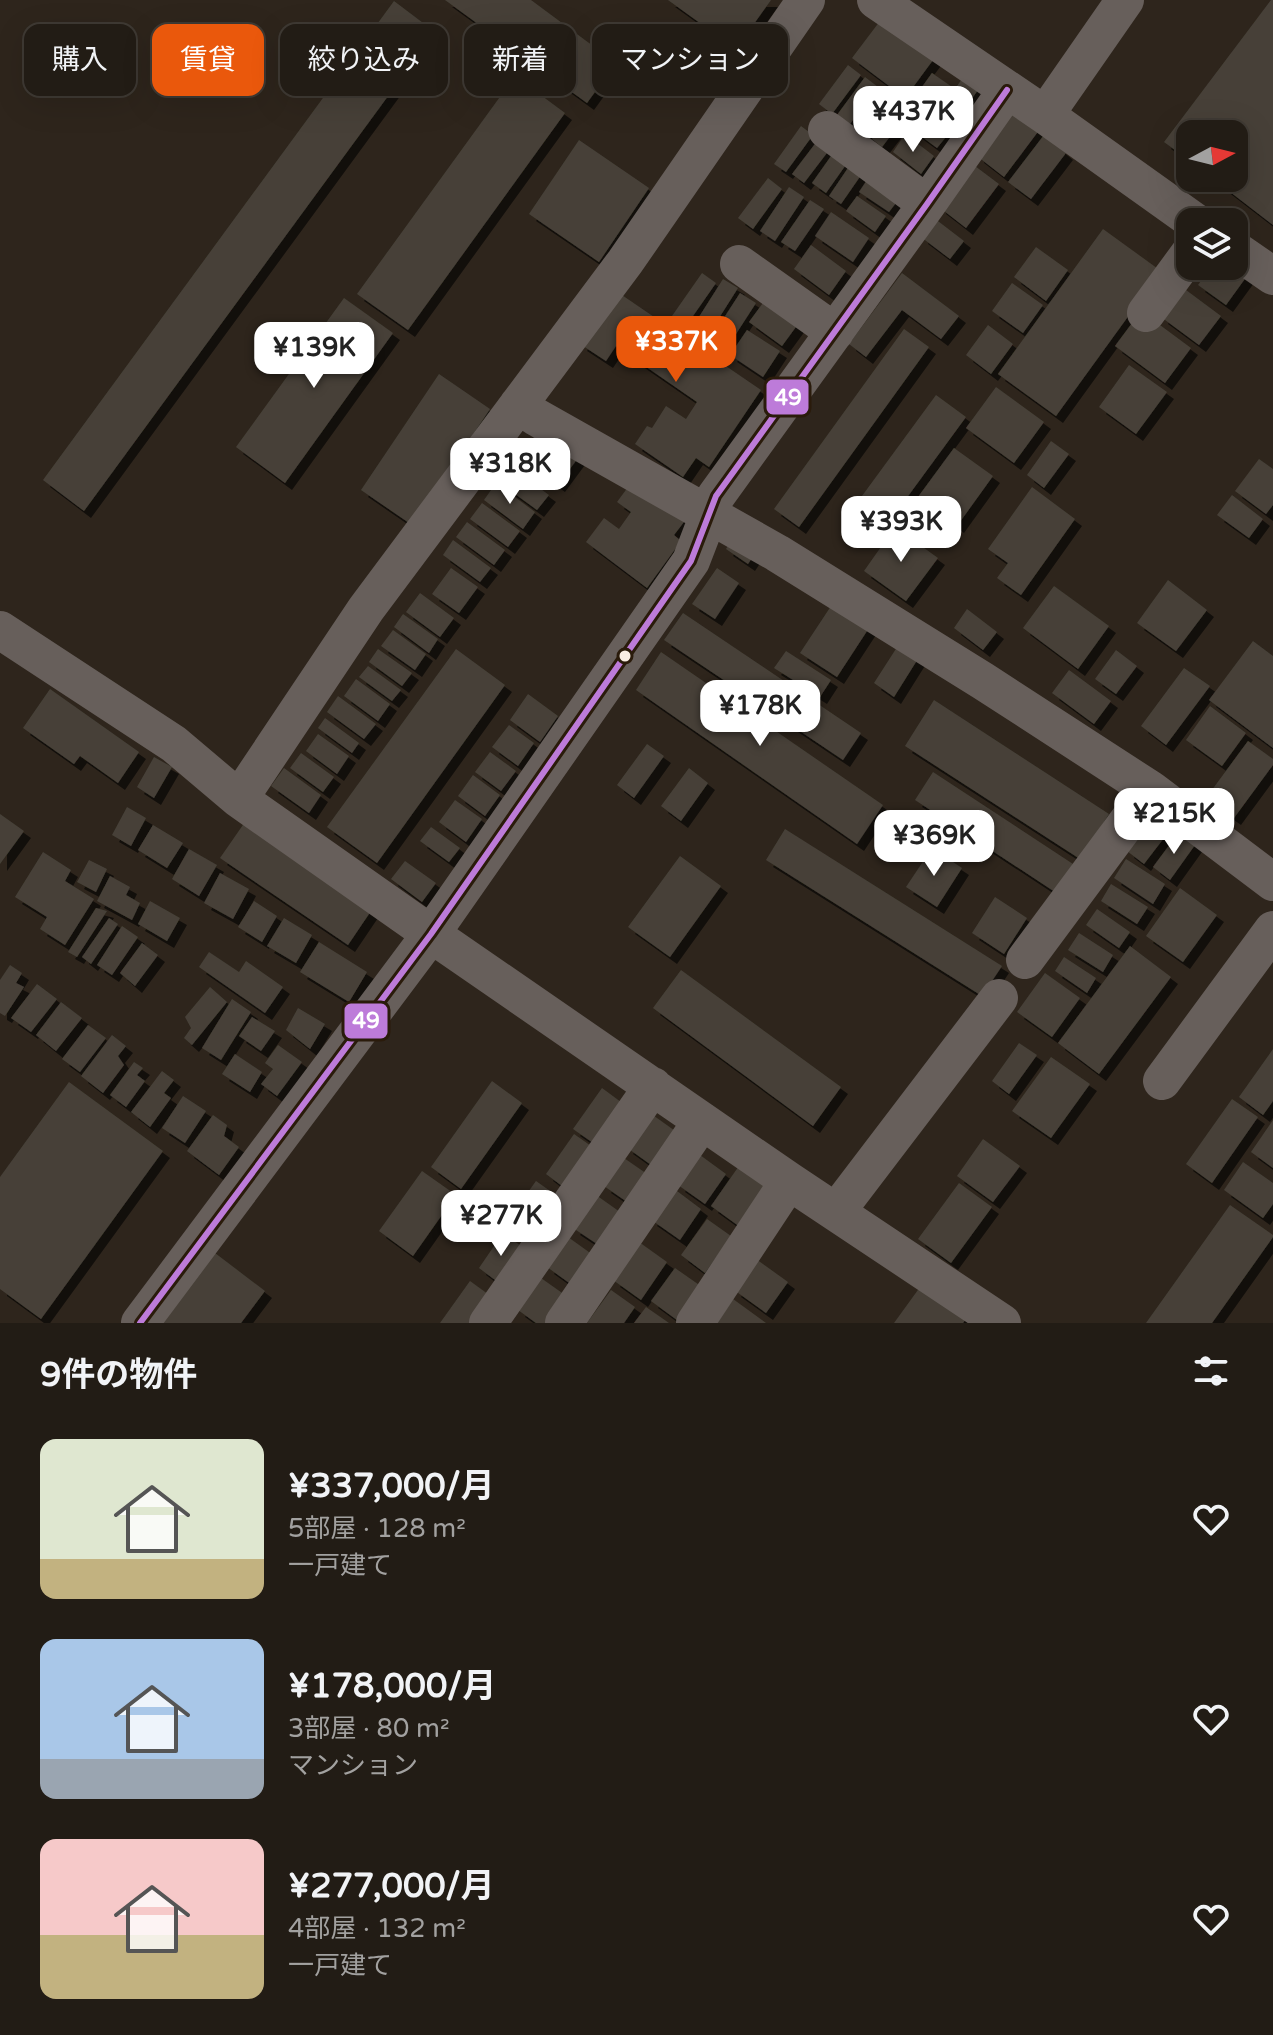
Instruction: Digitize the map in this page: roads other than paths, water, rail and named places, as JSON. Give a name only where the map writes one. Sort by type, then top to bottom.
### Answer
[{"type":"street","points":[[239,799],[366,609],[625,262],[806,0]]},
{"type":"street","points":[[876,0],[1176,208]]},
{"type":"street","points":[[1045,115],[1125,0]]},
{"type":"street","points":[[140,1323],[431,934],[691,561],[716,496],[1007,90]]},
{"type":"street","points":[[827,130],[927,204]]},
{"type":"street","points":[[1248,259],[1273,276]]},
{"type":"street","points":[[739,264],[835,332]]},
{"type":"street","points":[[1146,313],[1176,272]]},
{"type":"street","points":[[518,405],[777,553],[970,673],[1151,790],[1273,882]]},
{"type":"street","points":[[0,630],[174,744],[239,799],[431,934],[789,1181],[1002,1323]]},
{"type":"street","points":[[1025,960],[1151,790]]},
{"type":"street","points":[[1162,1081],[1196,1008],[1273,930]]},
{"type":"street","points":[[836,1212],[999,998]]},
{"type":"street","points":[[488,1323],[653,1086]]},
{"type":"street","points":[[564,1323],[702,1121]]},
{"type":"street","points":[[695,1323],[789,1181]]}]
